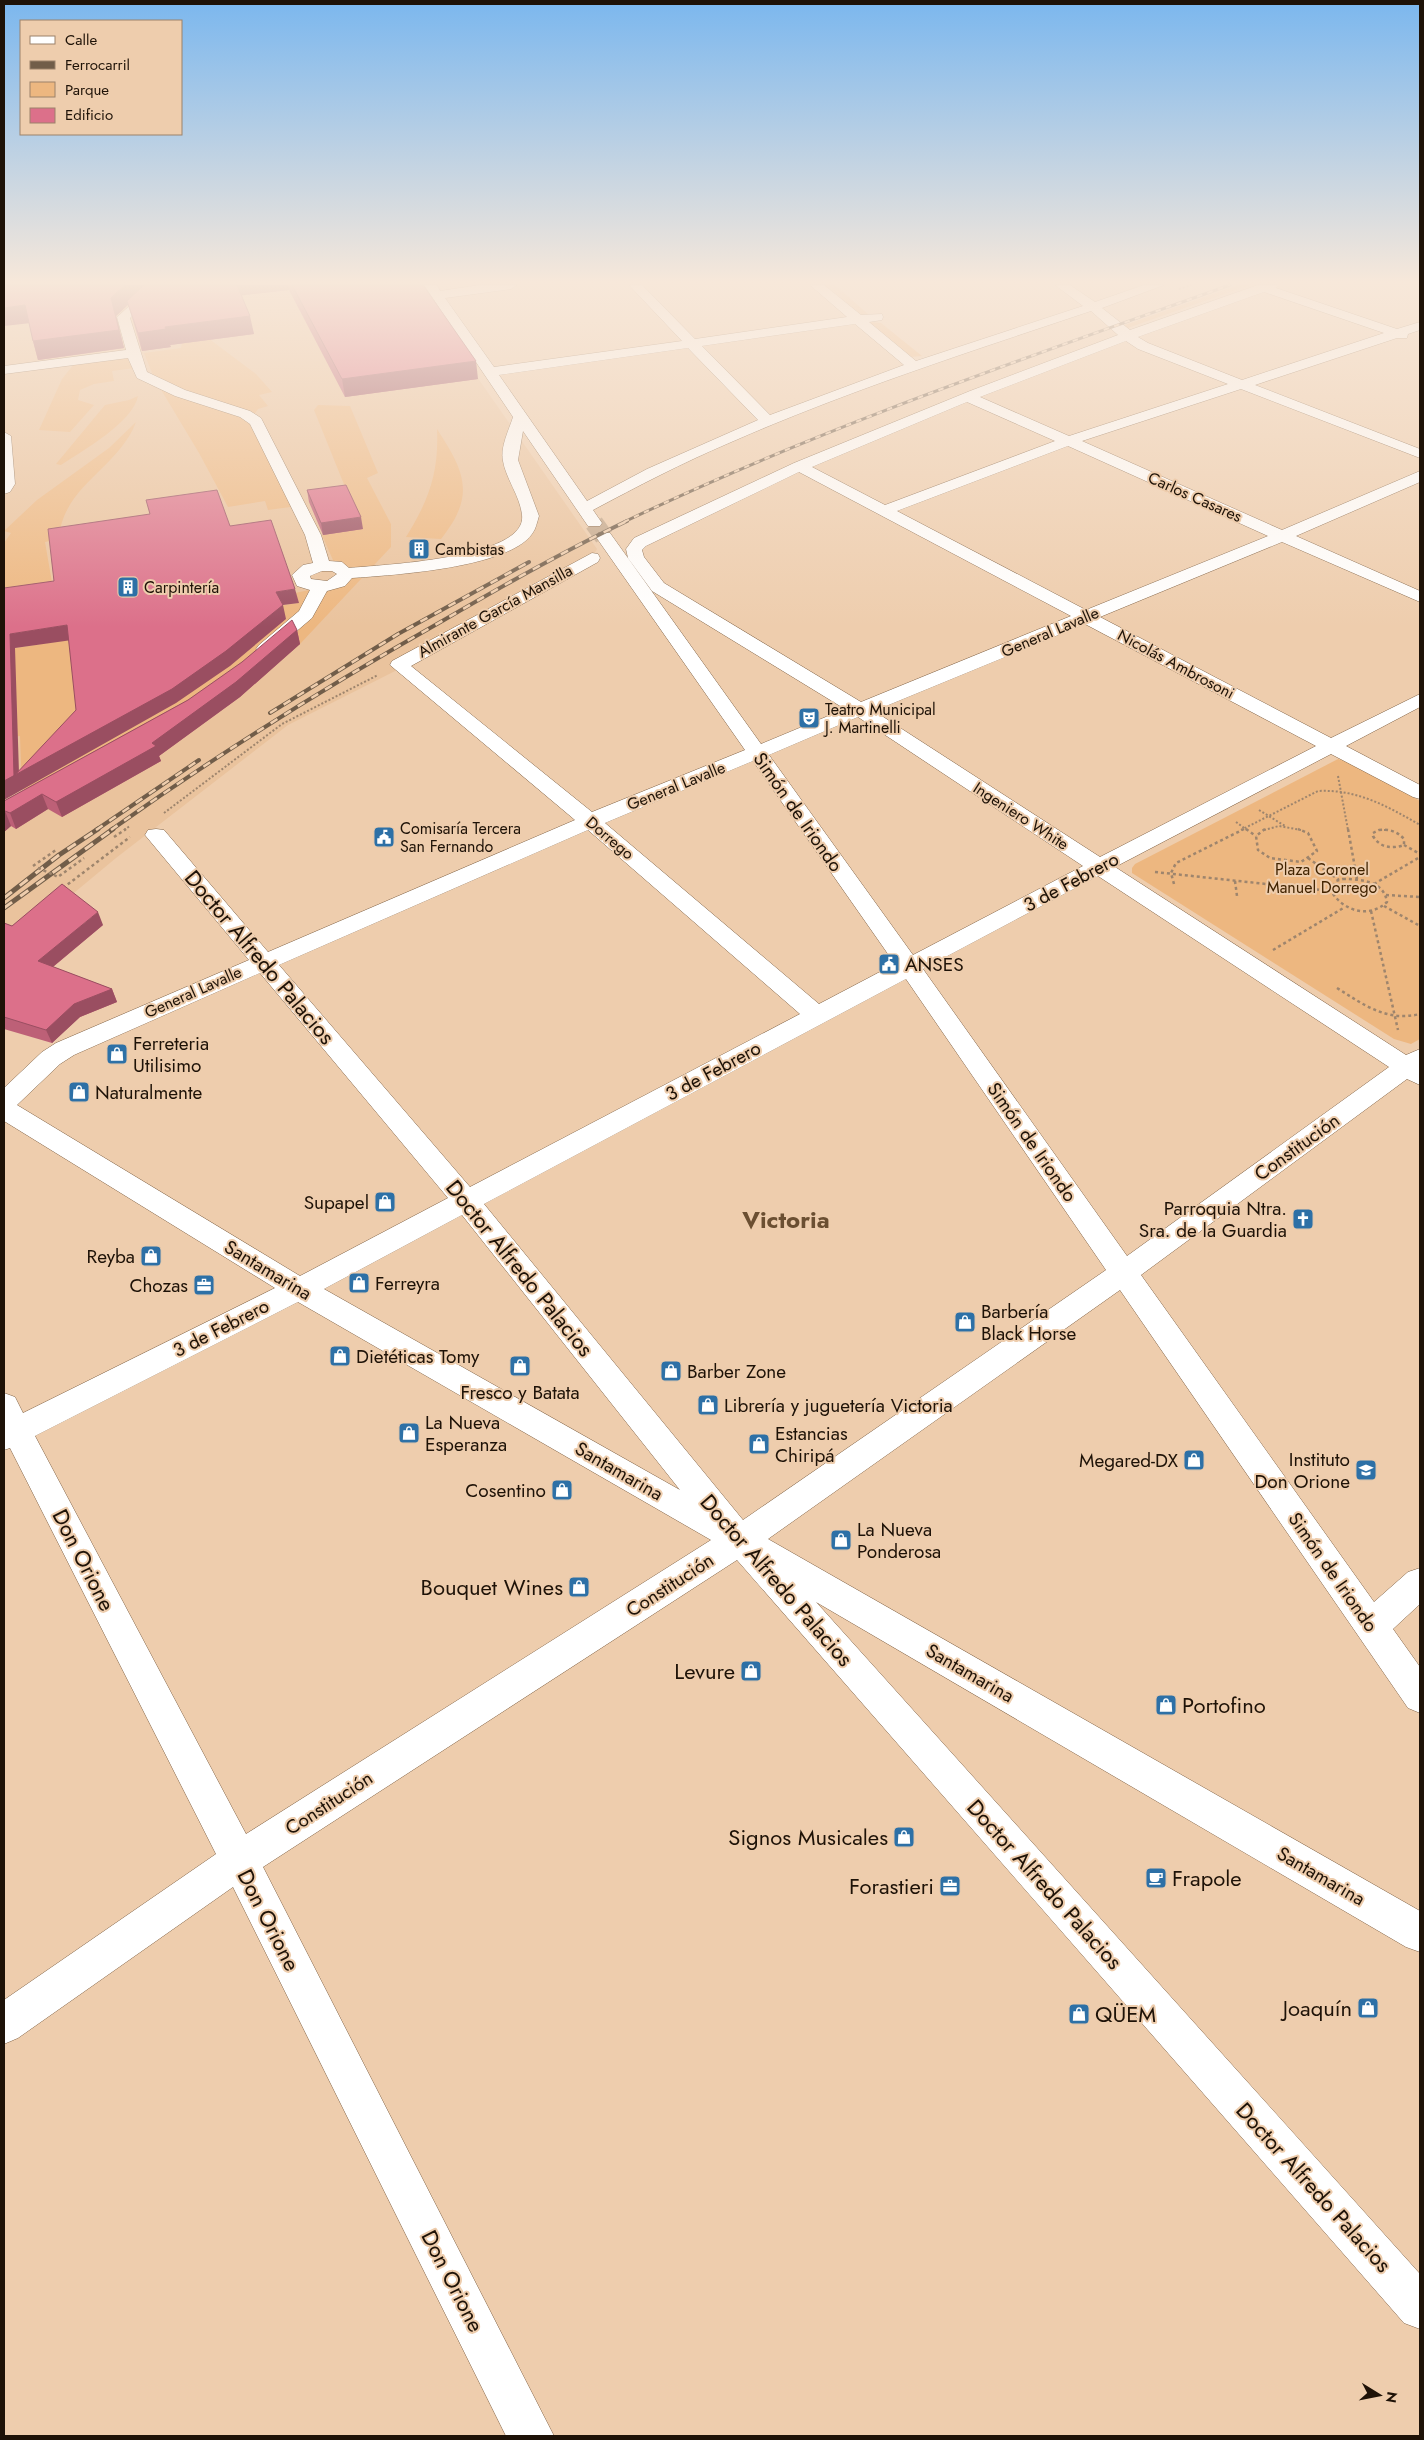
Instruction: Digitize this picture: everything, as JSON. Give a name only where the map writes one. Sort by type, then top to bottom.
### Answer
[{"type":"street","points":[[198,399],[245,414],[256,421],[312,535],[322,566]]},
{"type":"street","points":[[509,399],[599,530],[650,588]]},
{"type":"street","points":[[745,399],[767,421]]},
{"type":"street","points":[[585,508],[634,480],[767,421],[828,399]]},
{"type":"street","points":[[799,466],[964,399]]},
{"type":"street","name":"Carlos Casares","points":[[973,399],[1420,597]]},
{"type":"street","points":[[886,510],[1068,441],[1197,399]]},
{"type":"street","points":[[1276,399],[1420,454]]},
{"type":"street","points":[[346,573],[345,577],[336,583],[321,586],[308,584],[301,579],[301,575],[309,569],[322,566],[336,566],[346,573],[452,563],[509,544],[526,532],[532,521],[531,516],[510,460],[512,444],[521,416]]},
{"type":"street","points":[[4,436],[6,484],[4,488]]},
{"type":"street","name":"Nicolás Ambrosoni","points":[[799,466],[886,510],[1420,793]]},
{"type":"street","name":"Simón de Iriondo","points":[[799,466],[640,542],[634,549],[636,558],[650,588],[756,753],[910,968],[1420,1696]]},
{"type":"street","name":"General Lavalle","points":[[10,1089],[65,1048],[264,961],[590,821],[1282,536],[1420,476]]},
{"type":"street","name":"Almirante García Mansilla","points":[[399,664],[592,558]]},
{"type":"street","points":[[252,660],[306,614],[321,586]]},
{"type":"street","name":"Ingeniero White","points":[[650,588],[860,710],[1250,964],[1416,1066]]},
{"type":"street","name":"Dorrego","points":[[399,664],[590,821],[818,1016]]},
{"type":"street","name":"3 de Febrero","points":[[8,1424],[299,1289],[467,1202],[1100,866],[1420,700]]},
{"type":"street","name":"Doctor Alfredo Palacios","points":[[151,828],[467,1202],[740,1540],[1420,2307]]},
{"type":"street","name":"Constitución","points":[[4,2024],[238,1860],[740,1540],[1124,1273],[1416,1066]]},
{"type":"street","name":"Santamarina","points":[[4,1109],[299,1289],[740,1540],[1420,1933]]},
{"type":"street","name":"Don Orione","points":[[8,1424],[238,1860],[532,2436]]},
{"type":"street","points":[[1371,1627],[1420,1582]]},
{"type":"path","points":[[56,893],[151,828],[282,724],[399,664]]},
{"type":"path","points":[[1332,746],[1357,879]]},
{"type":"path","points":[[1179,890],[1174,884],[1171,874],[1171,869],[1176,863],[1318,791],[1340,790],[1369,797],[1420,825]]},
{"type":"path","points":[[1286,826],[1302,830],[1312,838],[1317,851],[1308,858],[1301,862],[1265,856],[1257,850],[1256,836],[1266,828],[1272,827],[1286,826]]},
{"type":"path","points":[[116,838],[128,830]]},
{"type":"path","points":[[1374,884],[1420,855],[1404,844],[1404,839],[1394,831],[1384,830],[1374,833],[1373,839],[1380,845],[1396,848],[1404,844]]},
{"type":"path","points":[[56,850],[33,866],[58,877],[84,858]]},
{"type":"path","points":[[1308,858],[1340,880]]},
{"type":"path","points":[[1153,872],[1331,891]]},
{"type":"path","points":[[1386,895],[1387,902],[1384,906],[1371,911],[1345,906],[1338,902],[1331,891],[1332,886],[1340,880],[1357,879],[1374,884],[1386,895],[1420,897]]},
{"type":"path","points":[[1235,881],[1237,896]]},
{"type":"path","points":[[1250,964],[1345,906]]},
{"type":"path","points":[[1384,906],[1420,926]]},
{"type":"path","points":[[1371,911],[1395,1017],[1416,1066]]},
{"type":"path","points":[[1266,944],[1283,954]]},
{"type":"path","points":[[1333,986],[1375,1012],[1395,1017],[1411,1017],[1420,1014]]},
{"type":"shaded area","points":[[4,399],[492,399],[597,549],[592,558],[415,661],[288,725],[116,858],[4,951]]},
{"type":"green space","points":[[53,399],[78,399],[94,405],[70,432],[39,430]]},
{"type":"green space","points":[[137,399],[127,416],[118,425],[61,465],[56,464],[105,405]]},
{"type":"green space","points":[[167,399],[262,399],[268,406],[258,409],[254,415],[298,506],[268,510],[265,501],[228,507]]},
{"type":"green space","points":[[318,405],[350,406],[378,473],[367,478],[391,524],[391,547],[300,644],[47,803],[22,788],[20,736],[4,738],[4,650],[298,603],[295,593],[343,583],[322,535],[362,529],[314,410]]},
{"type":"green space","points":[[136,422],[128,438],[117,452],[80,491],[70,505],[62,521],[59,539],[45,542],[54,594],[4,600],[4,543],[11,533],[4,531],[37,500],[109,448]]},
{"type":"green space","points":[[437,429],[447,444],[460,471],[463,484],[459,509],[441,539],[406,537],[421,511],[431,485],[436,459]]},
{"type":"green space","name":"Plaza Coronel Manuel Dorrego","points":[[1338,759],[1348,762],[1420,801],[1420,1039],[1411,1044],[1394,1039],[1132,873],[1132,868],[1135,864]]},
{"type":"building","points":[[346,485],[361,517],[321,523],[307,490]]},
{"type":"building","points":[[217,490],[230,526],[271,520],[295,589],[276,592],[283,605],[226,651],[172,689],[15,775],[76,710],[67,625],[10,634],[14,776],[4,781],[4,588],[54,581],[48,529],[150,514],[146,500]]},
{"type":"building","points":[[292,620],[297,630],[236,682],[152,743],[156,746],[56,802],[42,794],[10,813],[4,812],[4,801],[188,700],[242,662]]},
{"type":"building","points":[[62,884],[98,912],[38,961],[112,989],[74,1004],[46,1030],[4,1017],[4,923],[12,926]]},
{"type":"tunnel","points":[[594,523],[604,537]]},
{"type":"railway","points":[[624,522],[773,456],[916,399]]},
{"type":"railway","points":[[111,830],[233,747],[358,670],[534,569],[627,521]]},
{"type":"railway","points":[[270,713],[398,634],[529,562]]},
{"type":"railway","points":[[96,830],[199,760]]},
{"type":"railway","points":[[4,898],[59,855],[98,829]]},
{"type":"railway","points":[[4,908],[113,829]]},
{"type":"place","name":"Cambistas","points":[[419,549]]},
{"type":"place","name":"Carpintería","points":[[128,587]]},
{"type":"place","name":"Teatro Municipal J. Martinelli","points":[[809,718]]},
{"type":"place","name":"Comisaría Tercera San Fernando","points":[[384,837]]},
{"type":"place","name":"ANSES","points":[[889,964]]},
{"type":"place","name":"Ferreteria Utilisimo","points":[[117,1054]]},
{"type":"place","name":"Naturalmente","points":[[79,1092]]},
{"type":"place","name":"Supapel","points":[[385,1202]]},
{"type":"place","name":"Parroquia Ntra. Sra. de la Guardia","points":[[1303,1219]]},
{"type":"place","name":"Reyba","points":[[151,1256]]},
{"type":"place","name":"Ferreyra","points":[[359,1283]]},
{"type":"place","name":"Chozas","points":[[204,1285]]},
{"type":"place","name":"Barbería Black Horse","points":[[965,1322]]},
{"type":"place","name":"Dietéticas Tomy","points":[[340,1356]]},
{"type":"place","name":"Fresco y Batata","points":[[520,1366]]},
{"type":"place","name":"Barber Zone","points":[[671,1371]]},
{"type":"place","name":"Librería y juguetería Victoria","points":[[708,1405]]},
{"type":"place","name":"La Nueva Esperanza","points":[[409,1433]]},
{"type":"place","name":"Estancias Chiripá","points":[[759,1444]]},
{"type":"place","name":"Megared-DX","points":[[1194,1460]]},
{"type":"place","name":"Instituto Don Orione","points":[[1366,1470]]},
{"type":"place","name":"Cosentino","points":[[562,1490]]},
{"type":"place","name":"La Nueva Ponderosa","points":[[841,1540]]},
{"type":"place","name":"Bouquet Wines","points":[[579,1587]]},
{"type":"place","name":"Levure","points":[[751,1671]]},
{"type":"place","name":"Portofino","points":[[1166,1705]]},
{"type":"place","name":"Signos Musicales","points":[[904,1837]]},
{"type":"place","name":"Frapole","points":[[1156,1878]]},
{"type":"place","name":"Forastieri","points":[[950,1886]]},
{"type":"place","name":"Joaquín","points":[[1368,2008]]},
{"type":"place","name":"QÜEM","points":[[1079,2014]]},
{"type":"district","name":"Victoria","points":[[786,1219]]}]
